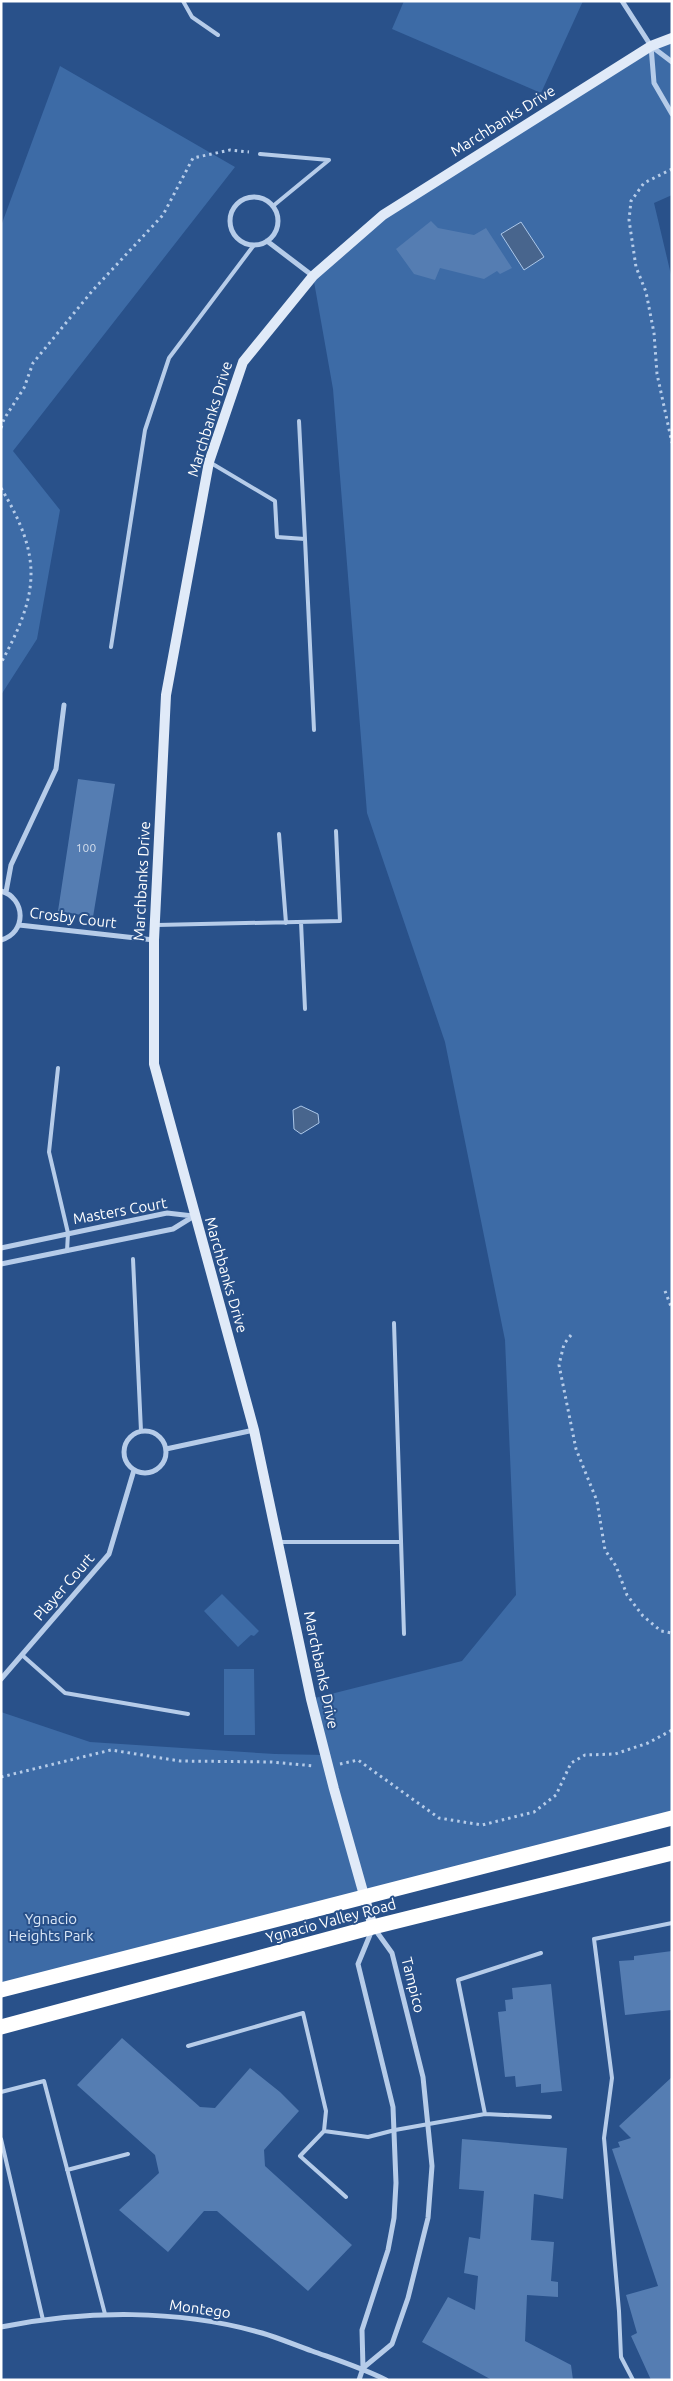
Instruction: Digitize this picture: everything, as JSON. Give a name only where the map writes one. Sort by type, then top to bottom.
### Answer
[{"type":"highway","name":"Ygnacio Valley Road","points":[[1,1990],[672,1818]]},
{"type":"highway","name":"Ygnacio Valley Road","points":[[1,2027],[373,1927],[672,1853]]},
{"type":"street","points":[[622,1],[651,46],[672,62]]},
{"type":"street","name":"Marchbanks Drive","points":[[373,1927],[328,1767],[254,1430],[154,1064],[154,925],[166,695],[209,462],[243,362],[313,276],[383,215],[651,46],[672,38]]},
{"type":"street","points":[[651,46],[654,83],[672,114]]},
{"type":"street","points":[[252,197],[260,198],[273,206],[277,213],[277,228],[267,241],[254,245],[241,240],[235,235],[231,220],[232,213],[239,202],[252,197]]},
{"type":"street","points":[[267,241],[313,276]]},
{"type":"street","points":[[4,892],[11,865],[56,769],[64,705]]},
{"type":"street","name":"Crosby Court","points":[[1,940],[11,935],[19,925],[20,909],[17,902],[4,892]]},
{"type":"street","name":"Crosby Court","points":[[19,925],[154,940]]},
{"type":"street","name":"Masters Court","points":[[1,1248],[168,1213],[194,1216]]},
{"type":"street","name":"Masters Court","points":[[1,1264],[173,1229],[194,1216]]},
{"type":"street","points":[[166,1449],[254,1430]]},
{"type":"street","points":[[140,1431],[154,1433],[164,1442],[166,1449],[163,1462],[154,1471],[140,1473],[125,1461],[124,1448],[129,1437],[140,1431]]},
{"type":"street","name":"Player Court","points":[[1,1679],[108,1554],[134,1470]]},
{"type":"street","points":[[359,2380],[363,2368],[362,2330],[379,2282],[394,2218],[395,2130],[393,2107],[358,1964],[373,1927]]},
{"type":"street","name":"Tampico","points":[[363,2368],[392,2344],[420,2258],[428,2218],[432,2166],[423,2076],[392,1953],[373,1927]]},
{"type":"street","name":"Montego","points":[[1,2328],[43,2320],[105,2314],[170,2317],[216,2323],[261,2333],[363,2368],[386,2380]]},
{"type":"lane","points":[[183,1],[192,17],[218,35]]},
{"type":"lane","points":[[260,154],[329,160],[273,206]]},
{"type":"lane","points":[[111,647],[145,430],[169,358],[254,245]]},
{"type":"lane","points":[[299,421],[314,730]]},
{"type":"lane","points":[[209,462],[275,501],[278,537],[305,539]]},
{"type":"lane","points":[[154,925],[340,921],[336,831]]},
{"type":"lane","points":[[279,834],[286,922]]},
{"type":"lane","points":[[302,922],[306,1009]]},
{"type":"lane","points":[[58,1068],[49,1152],[68,1233],[67,1251]]},
{"type":"lane","points":[[133,1258],[140,1431]]},
{"type":"lane","points":[[394,1324],[404,1634]]},
{"type":"lane","points":[[279,1542],[401,1542]]},
{"type":"lane","points":[[22,1655],[65,1694],[188,1714]]},
{"type":"lane","points":[[633,2380],[621,2357],[619,2311],[604,2138],[612,2078],[594,1939],[672,1923]]},
{"type":"lane","points":[[486,2114],[458,1980],[541,1953]]},
{"type":"lane","points":[[188,2046],[303,2014],[326,2111],[324,2131],[300,2156],[346,2197]]},
{"type":"lane","points":[[1,2092],[44,2081],[105,2314]]},
{"type":"lane","points":[[324,2131],[368,2137],[395,2130],[486,2114],[550,2117]]},
{"type":"lane","points":[[1,2139],[43,2320]]},
{"type":"lane","points":[[68,2170],[128,2154]]},
{"type":"path","points":[[1,428],[4,419],[24,388],[33,363],[93,290],[163,215],[193,158],[230,150],[260,154]]},
{"type":"path","points":[[672,168],[644,183],[630,201],[629,220],[636,267],[646,292],[654,333],[658,374],[672,443]]},
{"type":"path","points":[[1,488],[26,537],[32,563],[31,589],[23,621],[1,663]]},
{"type":"path","points":[[665,1291],[672,1309]]},
{"type":"path","points":[[571,1335],[564,1344],[559,1365],[576,1449],[598,1501],[605,1550],[616,1566],[627,1595],[643,1616],[661,1631],[672,1633]]},
{"type":"path","points":[[1,1777],[111,1750],[180,1761],[272,1762],[328,1767],[358,1760],[440,1818],[482,1825],[534,1812],[556,1795],[571,1763],[585,1755],[615,1754],[648,1743],[672,1730]]},
{"type":"green space","points":[[404,1],[583,1],[541,93],[392,29]]},
{"type":"green space","name":"Ygnacio Heights Park","points":[[672,38],[672,195],[654,203],[672,279],[672,1818],[1,1990],[1,1712],[90,1742],[275,1754],[325,1755],[311,1699],[462,1661],[516,1595],[505,1340],[445,1042],[367,813],[333,389],[313,276],[383,215]]},
{"type":"green space","points":[[60,66],[235,167],[13,451],[60,510],[37,639],[1,695],[1,226]]},
{"type":"green space","points":[[222,1594],[259,1631],[254,1636],[251,1635],[238,1647],[204,1611]]},
{"type":"green space","points":[[224,1669],[254,1669],[255,1735],[224,1735]]},
{"type":"shaded area","points":[[521,222],[544,257],[524,270],[501,234]]},
{"type":"shaded area","points":[[301,1106],[318,1114],[319,1123],[301,1134],[294,1129],[293,1110]]},
{"type":"building","points":[[431,221],[438,228],[474,235],[486,228],[512,268],[500,274],[497,271],[484,279],[440,268],[435,280],[414,274],[396,249]]},
{"type":"building","points":[[78,779],[115,784],[93,917],[58,911]]},
{"type":"building","points":[[672,1951],[672,2010],[625,2015],[619,1961],[634,1960],[634,1956]]},
{"type":"building","points":[[551,1984],[562,2091],[541,2093],[541,2084],[516,2087],[515,2076],[505,2077],[498,2012],[506,2011],[505,2000],[513,1999],[512,1988]]},
{"type":"building","points":[[122,2038],[200,2107],[215,2108],[250,2068],[280,2092],[299,2111],[264,2150],[265,2166],[352,2245],[308,2291],[217,2211],[204,2211],[168,2252],[119,2210],[159,2173],[155,2155],[77,2085]]},
{"type":"building","points":[[672,2077],[672,2380],[651,2380],[631,2336],[637,2333],[626,2295],[658,2286],[612,2149],[620,2147],[618,2142],[631,2138],[619,2126]]},
{"type":"building","points":[[462,2139],[567,2148],[563,2199],[534,2194],[531,2240],[554,2242],[551,2281],[558,2282],[558,2297],[527,2295],[525,2341],[571,2365],[573,2380],[492,2380],[422,2342],[448,2297],[475,2310],[478,2276],[464,2273],[469,2237],[480,2239],[484,2191],[459,2189]]}]
